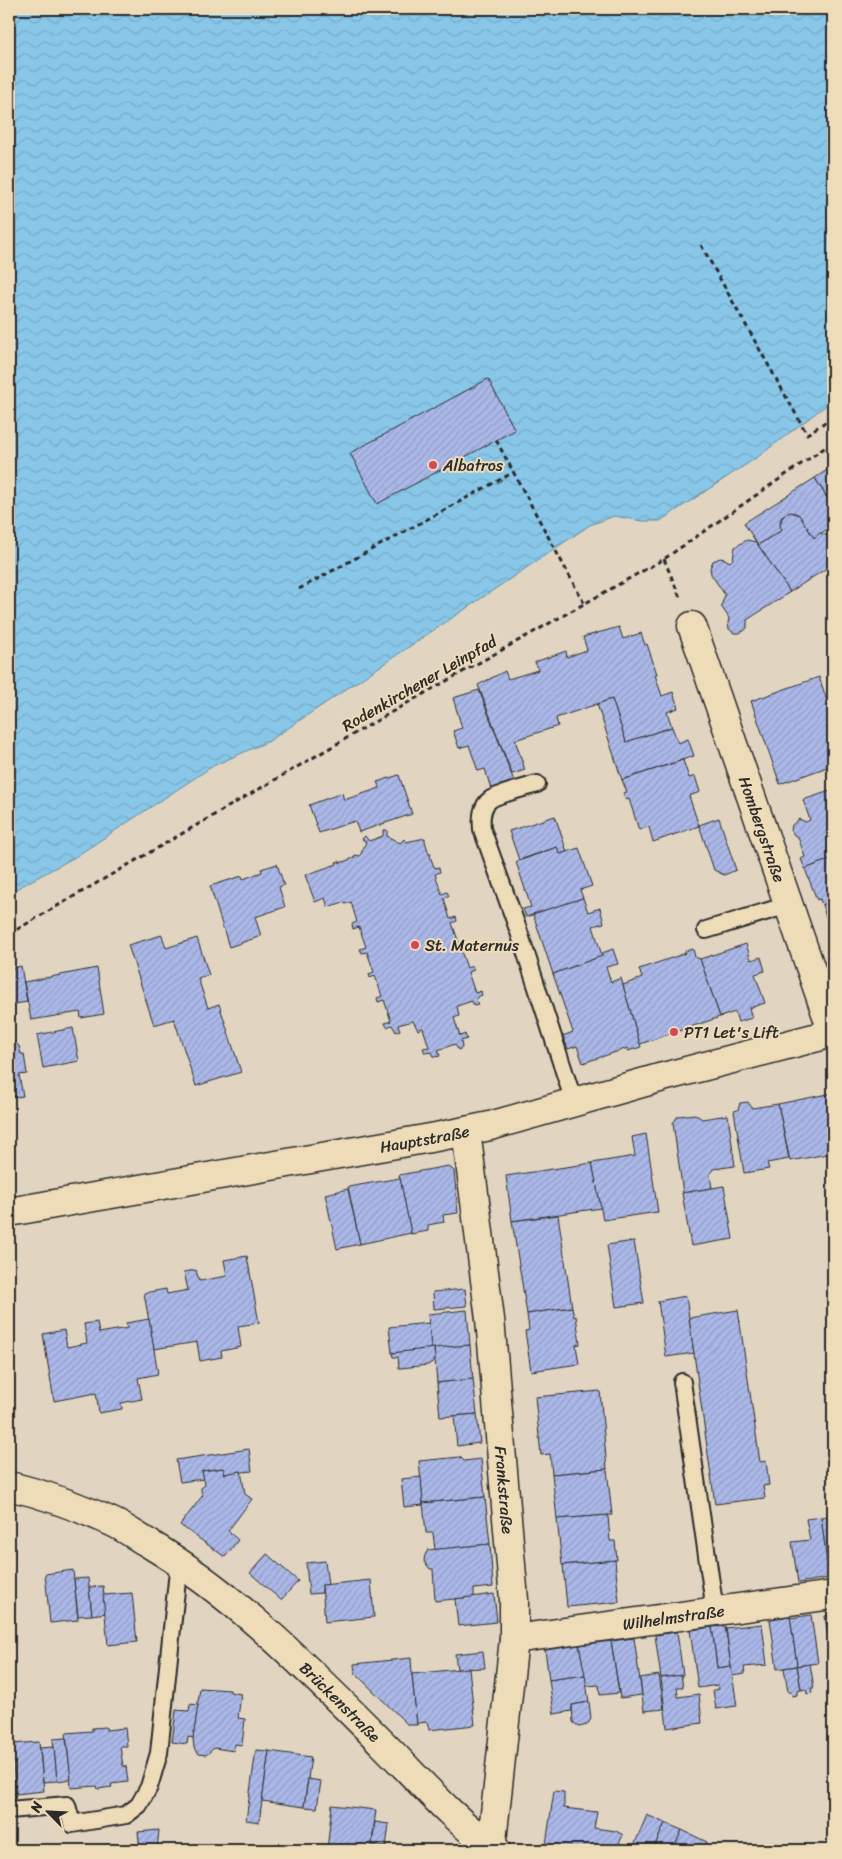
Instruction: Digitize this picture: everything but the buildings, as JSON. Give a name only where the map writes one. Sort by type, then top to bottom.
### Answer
[{"type":"street","name":"Hombergstraße","points":[[692,626],[833,1033]]},
{"type":"street","name":"Hauptstraße","points":[[9,1212],[466,1131],[833,1033]]},
{"type":"street","name":"Frankstraße","points":[[466,1131],[490,1319],[514,1600],[514,1639],[493,1849]]},
{"type":"street","name":"Brückenstraße","points":[[9,1486],[45,1494],[114,1522],[179,1561],[248,1616],[334,1695],[450,1812],[493,1849]]},
{"type":"street","name":"Wilhelmstraße","points":[[514,1639],[833,1595]]},
{"type":"lane","points":[[537,784],[490,799],[482,813],[482,829],[519,932],[574,1102]]},
{"type":"lane","points":[[706,930],[788,905]]},
{"type":"lane","points":[[682,1382],[715,1611]]},
{"type":"lane","points":[[9,1810],[67,1805],[72,1824],[126,1815],[139,1805],[149,1787],[159,1753],[179,1561]]},
{"type":"path","points":[[701,245],[807,434],[833,417]]},
{"type":"path","points":[[496,440],[584,603]]},
{"type":"path","name":"Rodenkirchener Leinpfad","points":[[9,934],[584,603],[664,559],[833,442]]},
{"type":"path","points":[[299,589],[514,472]]},
{"type":"path","points":[[664,559],[692,626]]},
{"type":"water","points":[[9,9],[833,9],[833,400],[759,456],[660,521],[642,521],[614,516],[590,525],[269,741],[213,766],[75,857],[16,889],[9,896]]},
{"type":"place","name":"Albatros","points":[[433,465]]},
{"type":"place","name":"St. Maternus","points":[[415,945]]},
{"type":"place","name":"PT1 Let's Lift","points":[[674,1032]]}]
